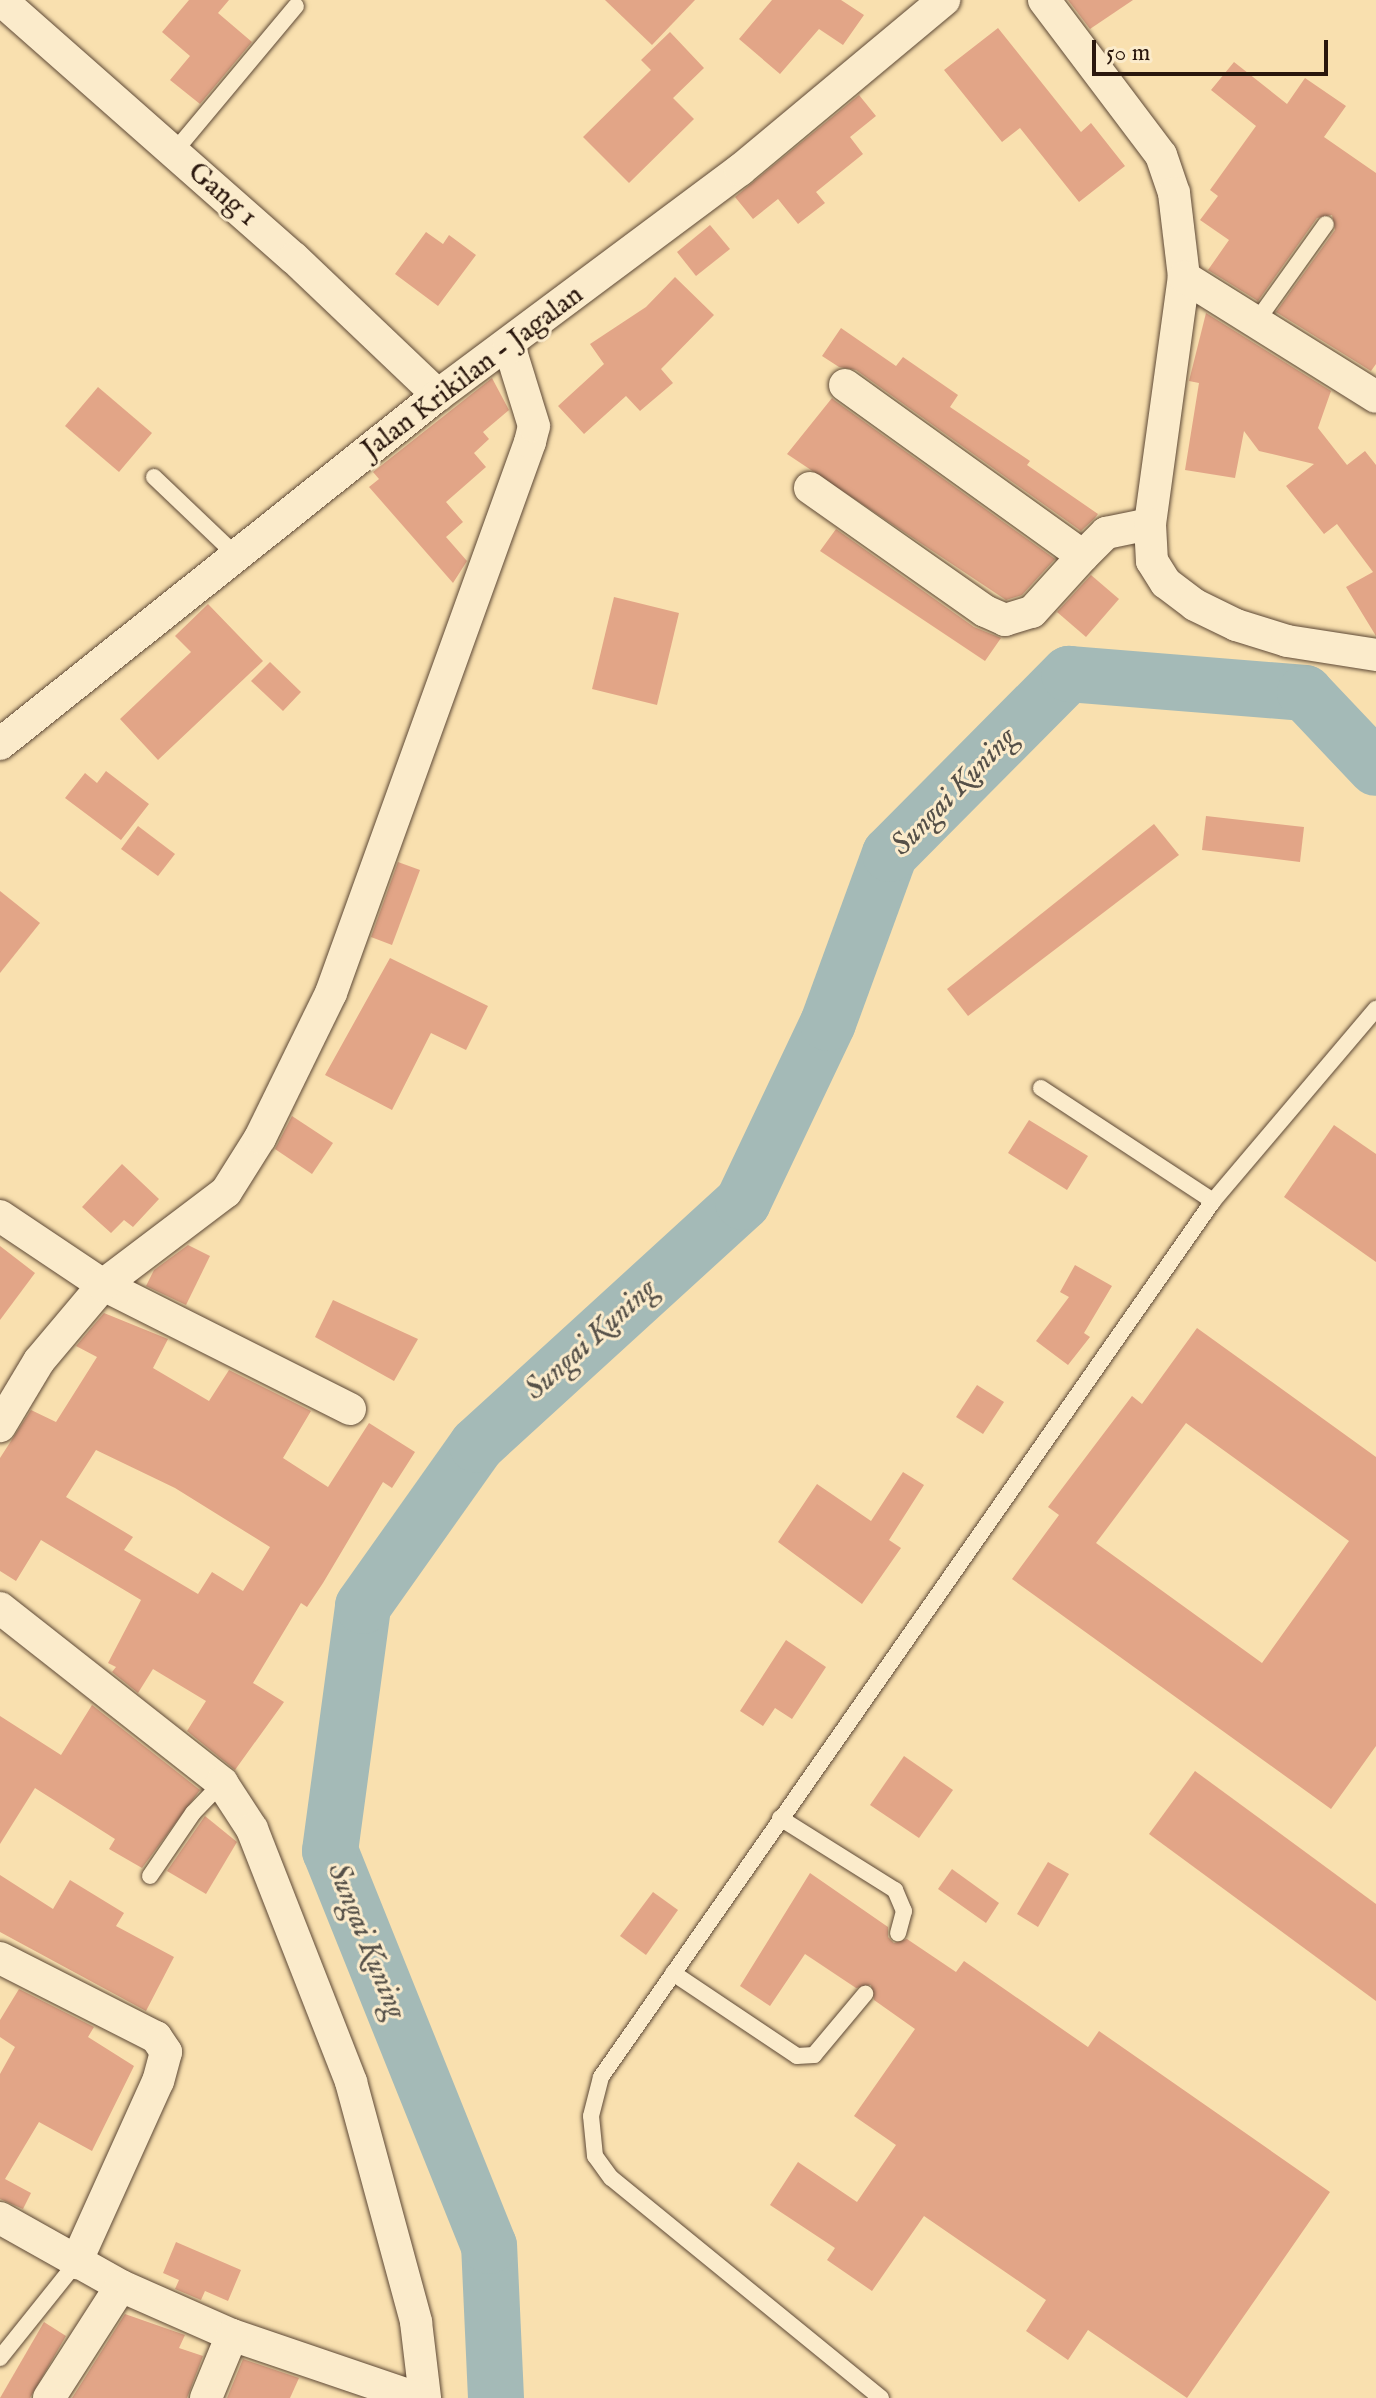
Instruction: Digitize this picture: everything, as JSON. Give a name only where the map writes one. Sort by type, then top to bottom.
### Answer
[{"type":"street","name":"Gang 1","points":[[1,0],[174,152],[438,395]]},
{"type":"street","name":"Jalan Krikilan - Jagalan","points":[[0,744],[438,395],[740,170],[944,0]]},
{"type":"street","points":[[1044,0],[1161,155],[1174,193],[1184,277],[1150,524],[1152,561],[1166,583],[1195,605],[1236,625],[1287,641],[1376,655]]},
{"type":"street","points":[[1184,277],[1376,397]]},
{"type":"street","points":[[0,1426],[39,1361],[103,1285],[226,1192],[260,1138],[331,993],[530,442],[534,426],[509,345]]},
{"type":"street","points":[[845,385],[1083,556]]},
{"type":"street","points":[[810,488],[985,611],[1005,620],[1032,612],[1106,533],[1150,524]]},
{"type":"street","points":[[0,1216],[103,1285],[350,1409]]},
{"type":"street","points":[[0,1608],[222,1783],[252,1829],[351,2082],[416,2322],[425,2398]]},
{"type":"street","points":[[0,1958],[156,2037],[166,2052],[158,2081],[76,2263]]},
{"type":"street","points":[[0,2218],[121,2286],[232,2335],[417,2398]]},
{"type":"street","points":[[49,2398],[121,2286]]},
{"type":"street","points":[[206,2398],[232,2335]]},
{"type":"lane","points":[[174,152],[296,6]]},
{"type":"lane","points":[[1256,322],[1326,224]]},
{"type":"lane","points":[[154,477],[236,555]]},
{"type":"lane","points":[[881,2398],[611,2178],[595,2156],[591,2116],[601,2077],[1213,1201],[1376,1009]]},
{"type":"lane","points":[[1041,1088],[1213,1201]]},
{"type":"lane","points":[[150,1876],[193,1813],[222,1783]]},
{"type":"lane","points":[[780,1818],[895,1890],[904,1911],[898,1933]]},
{"type":"lane","points":[[673,1973],[797,2056],[814,2055],[865,1994]]},
{"type":"lane","points":[[0,2358],[76,2263]]},
{"type":"building","points":[[189,0],[229,0],[218,13],[252,42],[200,104],[170,80],[190,56],[162,32]]},
{"type":"building","points":[[605,0],[695,0],[652,45]]},
{"type":"building","points":[[772,0],[841,0],[864,15],[843,45],[819,29],[780,74],[739,39]]},
{"type":"building","points":[[1068,0],[1133,0],[1090,29]]},
{"type":"building","points":[[998,28],[1081,132],[1091,123],[1125,166],[1079,202],[1020,128],[1002,142],[944,70]]},
{"type":"building","points":[[670,32],[704,68],[673,98],[694,119],[629,183],[583,137],[651,70],[641,60]]},
{"type":"building","points":[[1234,62],[1287,104],[1305,78],[1346,106],[1324,137],[1376,173],[1376,364],[1371,371],[1276,312],[1335,230],[1332,215],[1317,218],[1258,301],[1208,270],[1229,240],[1200,220],[1218,196],[1210,190],[1256,126],[1211,90]]},
{"type":"building","points":[[859,95],[876,116],[850,137],[863,154],[816,192],[825,203],[798,224],[778,199],[753,219],[735,197]]},
{"type":"building","points":[[710,225],[730,249],[696,276],[677,252]]},
{"type":"building","points":[[426,232],[443,244],[449,235],[476,255],[438,306],[395,274]]},
{"type":"building","points":[[675,277],[714,315],[661,369],[673,383],[640,411],[626,396],[584,434],[558,406],[604,364],[590,344],[646,307]]},
{"type":"building","points":[[1206,313],[1331,391],[1318,428],[1347,465],[1365,451],[1376,465],[1376,636],[1346,587],[1373,572],[1337,524],[1324,534],[1286,486],[1314,464],[1259,451],[1244,431],[1235,478],[1185,470],[1199,383],[1189,381]]},
{"type":"building","points":[[841,328],[896,366],[903,357],[958,395],[950,407],[1030,461],[1027,465],[1098,514],[1081,531],[856,370],[839,367],[822,356]]},
{"type":"building","points":[[492,378],[509,410],[483,432],[489,439],[474,453],[486,467],[446,502],[463,522],[446,537],[467,561],[453,583],[369,487],[379,479],[373,472]]},
{"type":"building","points":[[98,387],[152,433],[119,472],[65,426]]},
{"type":"building","points":[[832,398],[1055,559],[1022,595],[1006,600],[787,454]]},
{"type":"building","points":[[836,529],[974,627],[1001,638],[985,661],[820,551]]},
{"type":"building","points":[[1091,575],[1119,599],[1086,637],[1057,612]]},
{"type":"building","points":[[614,597],[679,613],[657,705],[592,689]]},
{"type":"building","points":[[208,604],[263,661],[158,760],[120,719],[191,652],[175,636]]},
{"type":"building","points":[[270,662],[301,692],[283,711],[251,681]]},
{"type":"building","points":[[106,771],[149,804],[121,840],[65,798],[85,773],[97,783]]},
{"type":"building","points":[[1206,816],[1304,827],[1300,862],[1202,850]]},
{"type":"building","points":[[1154,824],[1179,855],[968,1016],[947,989]]},
{"type":"building","points":[[138,826],[175,854],[158,876],[121,849]]},
{"type":"building","points":[[398,862],[420,870],[392,945],[371,937]]},
{"type":"building","points":[[0,891],[40,923],[0,973]]},
{"type":"building","points":[[390,958],[488,1006],[466,1050],[431,1033],[392,1110],[325,1075]]},
{"type":"building","points":[[292,1116],[333,1143],[312,1174],[275,1149]]},
{"type":"building","points":[[1029,1120],[1088,1156],[1067,1190],[1008,1153]]},
{"type":"building","points":[[1334,1125],[1376,1154],[1376,1262],[1284,1197]]},
{"type":"building","points":[[122,1164],[159,1199],[133,1227],[124,1220],[111,1233],[82,1207]]},
{"type":"building","points":[[188,1245],[210,1256],[186,1305],[146,1286],[154,1270]]},
{"type":"building","points":[[0,1246],[35,1273],[0,1320]]},
{"type":"building","points":[[1075,1265],[1112,1286],[1084,1333],[1090,1337],[1068,1365],[1036,1341],[1069,1297],[1060,1292]]},
{"type":"building","points":[[333,1300],[418,1339],[394,1381],[315,1337]]},
{"type":"building","points":[[104,1313],[168,1339],[153,1368],[209,1401],[229,1370],[311,1411],[283,1458],[328,1487],[369,1423],[415,1452],[392,1488],[383,1482],[323,1583],[307,1607],[301,1603],[253,1683],[284,1702],[235,1770],[187,1731],[206,1701],[153,1669],[138,1693],[112,1672],[116,1667],[108,1663],[141,1600],[41,1540],[16,1581],[0,1571],[0,1458],[31,1410],[56,1422],[97,1357],[76,1346]],"holes":[[[96,1450],[175,1488],[270,1547],[243,1591],[212,1572],[198,1594],[124,1550],[133,1537],[66,1497]]]},
{"type":"building","points":[[1197,1328],[1376,1457],[1376,1746],[1331,1809],[1012,1579],[1059,1515],[1048,1507],[1132,1396],[1142,1404]],"holes":[[[1186,1423],[1349,1541],[1262,1663],[1096,1543]]]},
{"type":"building","points":[[977,1385],[1004,1402],[983,1434],[956,1417]]},
{"type":"building","points":[[903,1472],[924,1485],[889,1540],[901,1548],[862,1604],[778,1542],[817,1484],[871,1521]]},
{"type":"building","points":[[786,1640],[826,1667],[792,1719],[775,1708],[763,1726],[740,1711]]},
{"type":"building","points":[[92,1705],[200,1790],[142,1868],[109,1849],[115,1839],[35,1788],[0,1844],[0,1716],[61,1755]]},
{"type":"building","points":[[904,1756],[953,1790],[919,1838],[870,1805]]},
{"type":"building","points":[[1195,1771],[1376,1904],[1376,2001],[1149,1834]]},
{"type":"building","points":[[205,1816],[237,1842],[206,1894],[167,1871]]},
{"type":"building","points":[[1048,1862],[1069,1874],[1038,1927],[1017,1914]]},
{"type":"building","points":[[952,1869],[999,1903],[986,1923],[938,1889]]},
{"type":"building","points":[[810,1873],[888,1927],[888,1937],[894,1943],[907,1939],[956,1972],[964,1961],[1088,2047],[1099,2031],[1330,2192],[1187,2398],[1088,2330],[1068,2360],[1026,2331],[1046,2300],[924,2216],[872,2291],[827,2260],[835,2248],[770,2205],[798,2162],[857,2202],[896,2145],[854,2116],[915,2029],[874,2000],[871,1985],[856,1988],[805,1954],[770,2006],[740,1986]]},
{"type":"building","points":[[0,1875],[53,1909],[70,1880],[124,1913],[116,1926],[174,1957],[146,2011],[0,1932]]},
{"type":"building","points":[[653,1892],[678,1910],[646,1955],[620,1936]]},
{"type":"building","points":[[19,1989],[94,2027],[88,2037],[134,2066],[92,2151],[39,2122],[5,2179],[31,2193],[23,2209],[0,2199],[0,2074],[15,2047],[0,2037],[0,2020]]},
{"type":"building","points":[[176,2242],[241,2270],[228,2301],[205,2291],[201,2300],[175,2289],[179,2280],[163,2273]]},
{"type":"building","points":[[125,2314],[185,2335],[179,2348],[203,2356],[187,2398],[72,2398]]},
{"type":"building","points":[[44,2322],[66,2336],[30,2398],[0,2398]]},
{"type":"building","points":[[243,2359],[299,2378],[290,2398],[227,2398]]},
{"type":"waterway","name":"Sungai Kuning","points":[[496,2398],[489,2246],[330,1851],[363,1606],[477,1445],[743,1202],[828,1023],[890,854],[1069,674],[1305,693],[1376,768]]}]
